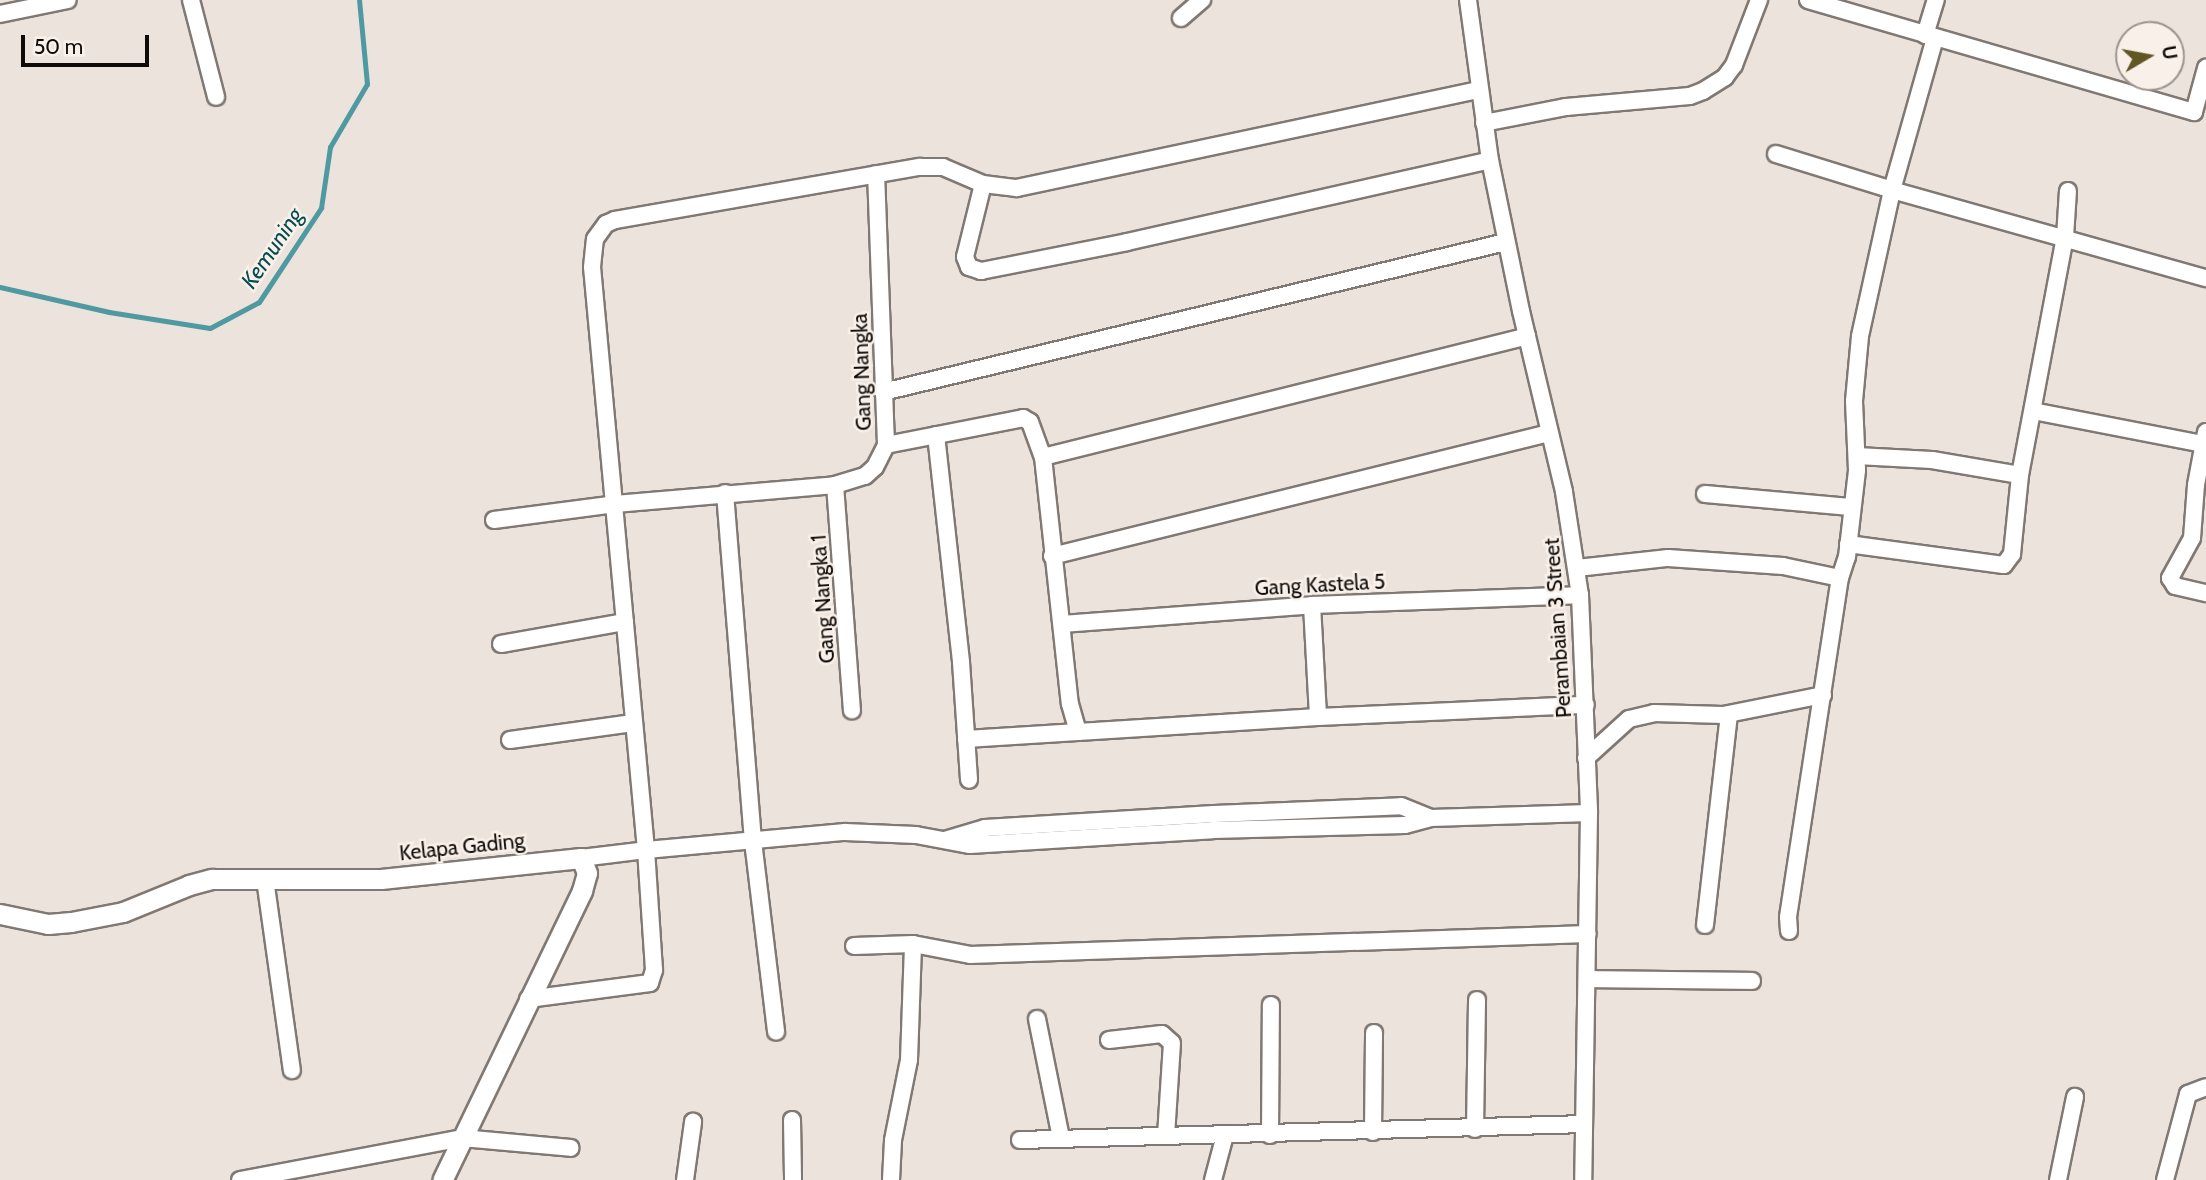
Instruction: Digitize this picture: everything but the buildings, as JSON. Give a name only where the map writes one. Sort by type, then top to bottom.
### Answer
[{"type":"street","points":[[0,14],[68,0]]},
{"type":"street","points":[[191,0],[216,97]]},
{"type":"street","points":[[1181,18],[1202,0]]},
{"type":"street","name":"Perambaian 3 Street","points":[[1468,0],[1483,123],[1506,242],[1564,492],[1580,595],[1589,813],[1583,1180]]},
{"type":"street","points":[[1483,123],[1566,107],[1690,96],[1703,91],[1725,77],[1734,65],[1759,0]]},
{"type":"street","points":[[1808,0],[2200,115],[2206,68]]},
{"type":"street","points":[[1789,931],[1790,903],[1840,578],[1848,544],[1857,456],[1854,401],[1860,336],[1936,0]]},
{"type":"street","points":[[528,999],[650,983],[654,970],[646,850],[592,267],[595,239],[599,231],[615,220],[932,166],[964,174],[983,184],[1017,188],[1317,122],[1480,90]]},
{"type":"street","points":[[1776,154],[1892,190],[2206,278]]},
{"type":"street","points":[[983,184],[965,257],[969,267],[981,271],[1127,242],[1490,160]]},
{"type":"street","name":"Gang Nangka","points":[[494,520],[615,504],[835,485],[865,476],[875,467],[886,445],[876,174]]},
{"type":"street","points":[[1848,544],[2004,565],[2012,554],[2020,475],[2065,237],[2068,191]]},
{"type":"street","points":[[883,392],[1506,242]]},
{"type":"street","points":[[1043,457],[1527,336]]},
{"type":"street","points":[[2033,411],[2204,438],[2199,540],[2170,578],[2180,589],[2206,593]]},
{"type":"street","points":[[886,445],[1027,418],[1043,457],[1070,704],[1078,732]]},
{"type":"street","points":[[1052,556],[1549,433]]},
{"type":"street","points":[[936,435],[961,662],[969,780]]},
{"type":"street","points":[[1857,456],[1909,458],[2020,475]]},
{"type":"street","name":"Gang Nangka 1","points":[[835,485],[852,710]]},
{"type":"street","points":[[725,493],[753,841],[776,1032]]},
{"type":"street","points":[[1705,494],[1850,507]]},
{"type":"street","points":[[1577,568],[1668,558],[1783,566],[1840,578]]},
{"type":"street","name":"Gang Kastela 5","points":[[1062,624],[1312,605],[1580,595]]},
{"type":"street","points":[[1312,605],[1318,717]]},
{"type":"street","points":[[501,644],[625,622]]},
{"type":"street","points":[[1586,758],[1629,719],[1654,713],[1729,714],[1823,695]]},
{"type":"street","points":[[966,739],[1318,717],[1586,705]]},
{"type":"street","points":[[1705,925],[1729,714]]},
{"type":"street","points":[[510,740],[633,723]]},
{"type":"street","points":[[442,1180],[582,891],[587,873],[581,858],[845,832],[916,835],[987,844],[1213,822],[1405,825],[1431,818],[1589,813]]},
{"type":"street","name":"Kelapa Gading","points":[[0,914],[48,924],[71,922],[123,912],[212,879],[381,879],[581,858]]},
{"type":"street","points":[[265,879],[292,1070]]},
{"type":"street","points":[[854,946],[913,944],[971,955],[1588,934]]},
{"type":"street","points":[[891,1180],[893,1140],[903,1095],[911,1032],[913,944]]},
{"type":"street","points":[[1588,979],[1752,981]]},
{"type":"street","points":[[1475,1129],[1477,1000]]},
{"type":"street","points":[[1270,1135],[1271,1005]]},
{"type":"street","points":[[1037,1019],[1061,1138]]},
{"type":"street","points":[[1373,1132],[1374,1033]]},
{"type":"street","points":[[1109,1040],[1162,1034],[1172,1043],[1166,1135]]},
{"type":"street","points":[[2165,1180],[2188,1094],[2206,1087]]},
{"type":"street","points":[[2058,1180],[2075,1097]]},
{"type":"street","points":[[792,1120],[793,1180]]},
{"type":"street","points":[[685,1180],[693,1122]]},
{"type":"street","points":[[1020,1140],[1584,1124]]},
{"type":"street","points":[[1213,1180],[1225,1135]]},
{"type":"street","points":[[240,1180],[462,1138],[571,1148]]},
{"type":"waterway","name":"Kemuning","points":[[0,287],[109,312],[210,328],[259,302],[321,208],[330,147],[367,84],[359,0]]}]
